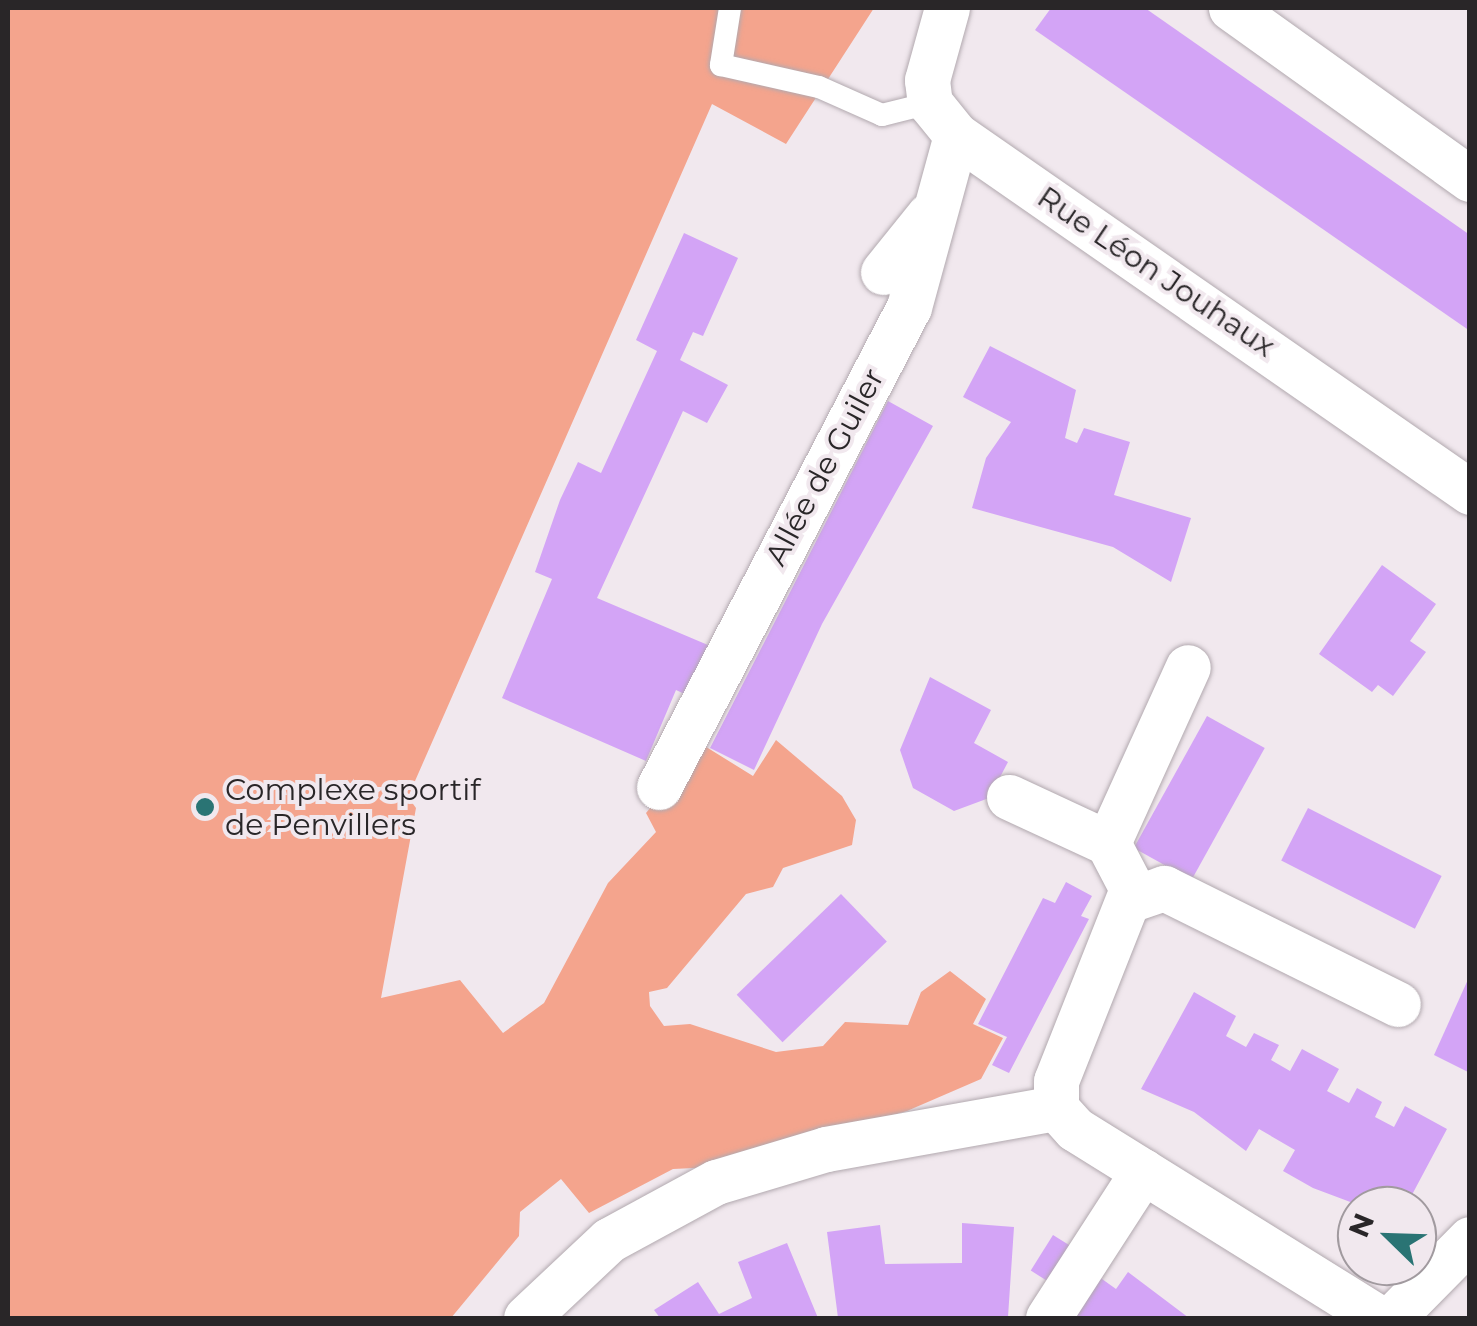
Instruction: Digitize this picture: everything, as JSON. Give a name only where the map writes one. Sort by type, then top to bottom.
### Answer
[{"type":"street","points":[[943,119],[927,58],[947,8]]},
{"type":"street","points":[[1231,8],[1470,179]]},
{"type":"street","name":"Allée de Guiler","points":[[659,787],[909,307],[930,216],[943,119]]},
{"type":"street","name":"Rue Léon Jouhaux","points":[[943,119],[1470,492]]},
{"type":"street","points":[[883,272],[930,216]]},
{"type":"street","points":[[1108,843],[1188,668]]},
{"type":"street","points":[[1009,797],[1108,843],[1127,868],[1132,899],[1056,1081],[1056,1108]]},
{"type":"street","points":[[1132,899],[1164,888],[1398,1004]]},
{"type":"street","points":[[526,1318],[608,1240],[716,1182],[826,1149],[1056,1108],[1144,1171],[1379,1318]]},
{"type":"street","points":[[1048,1318],[1144,1171]]},
{"type":"street","points":[[1392,1318],[1470,1239]]},
{"type":"lane","points":[[730,8],[721,65],[819,87],[882,115],[943,119]]},
{"type":"shaded area","name":"Complexe sportif de Penvillers","points":[[8,8],[874,8],[786,144],[712,104],[408,797],[416,808],[381,998],[460,980],[503,1033],[544,1003],[608,883],[656,832],[646,813],[703,745],[753,776],[776,740],[842,796],[856,820],[852,845],[783,868],[773,887],[746,894],[667,988],[649,992],[650,1006],[664,1026],[690,1024],[776,1052],[823,1046],[845,1022],[908,1025],[921,992],[950,971],[986,999],[973,1024],[1003,1038],[981,1079],[907,1111],[715,1167],[673,1169],[589,1213],[561,1179],[520,1212],[519,1236],[451,1318],[8,1318]]},
{"type":"building","points":[[1051,8],[1145,8],[1470,235],[1470,331],[1035,30]]},
{"type":"building","points":[[684,233],[738,258],[703,336],[693,332],[680,360],[728,385],[707,423],[683,411],[597,598],[715,648],[691,697],[676,690],[646,761],[502,698],[552,579],[535,572],[560,500],[578,462],[601,473],[657,351],[636,340]]},
{"type":"building","points":[[990,346],[1076,390],[1065,438],[1077,443],[1084,428],[1130,442],[1114,495],[1191,518],[1171,582],[1113,547],[972,508],[986,458],[1011,422],[963,397]]},
{"type":"building","points":[[888,401],[933,426],[822,624],[754,770],[710,748]]},
{"type":"building","points":[[1382,565],[1436,604],[1410,641],[1426,652],[1393,696],[1378,685],[1372,692],[1319,654]]},
{"type":"building","points":[[930,677],[991,710],[974,743],[1008,762],[989,798],[954,811],[913,788],[900,750]]},
{"type":"building","points":[[1207,716],[1265,748],[1192,880],[1134,848]]},
{"type":"building","points":[[1308,808],[1442,876],[1415,929],[1281,861]]},
{"type":"building","points":[[1066,882],[1092,896],[1081,916],[1089,919],[1009,1073],[992,1065],[1007,1037],[978,1024],[1043,898],[1055,903]]},
{"type":"building","points":[[841,894],[887,941],[783,1042],[737,995]]},
{"type":"building","points":[[1470,975],[1470,1073],[1434,1055]]},
{"type":"building","points":[[1194,992],[1236,1016],[1226,1036],[1246,1047],[1254,1033],[1279,1045],[1271,1060],[1290,1071],[1302,1049],[1339,1069],[1327,1091],[1349,1103],[1357,1088],[1382,1102],[1375,1117],[1394,1127],[1405,1106],[1447,1129],[1417,1186],[1337,1186],[1337,1197],[1283,1171],[1295,1150],[1259,1129],[1246,1151],[1194,1112],[1141,1089]]},
{"type":"building","points":[[962,1223],[1014,1227],[1008,1317],[838,1318],[827,1232],[880,1225],[885,1264],[962,1263]]},
{"type":"building","points":[[1053,1235],[1075,1249],[1053,1284],[1031,1271]]},
{"type":"building","points":[[787,1243],[818,1318],[660,1318],[654,1310],[698,1282],[719,1314],[752,1298],[738,1262]]},
{"type":"building","points":[[1128,1272],[1189,1318],[1066,1318],[1095,1274],[1116,1289]]},
{"type":"place","name":"Complexe sportif de Penvillers","points":[[205,807]]}]
